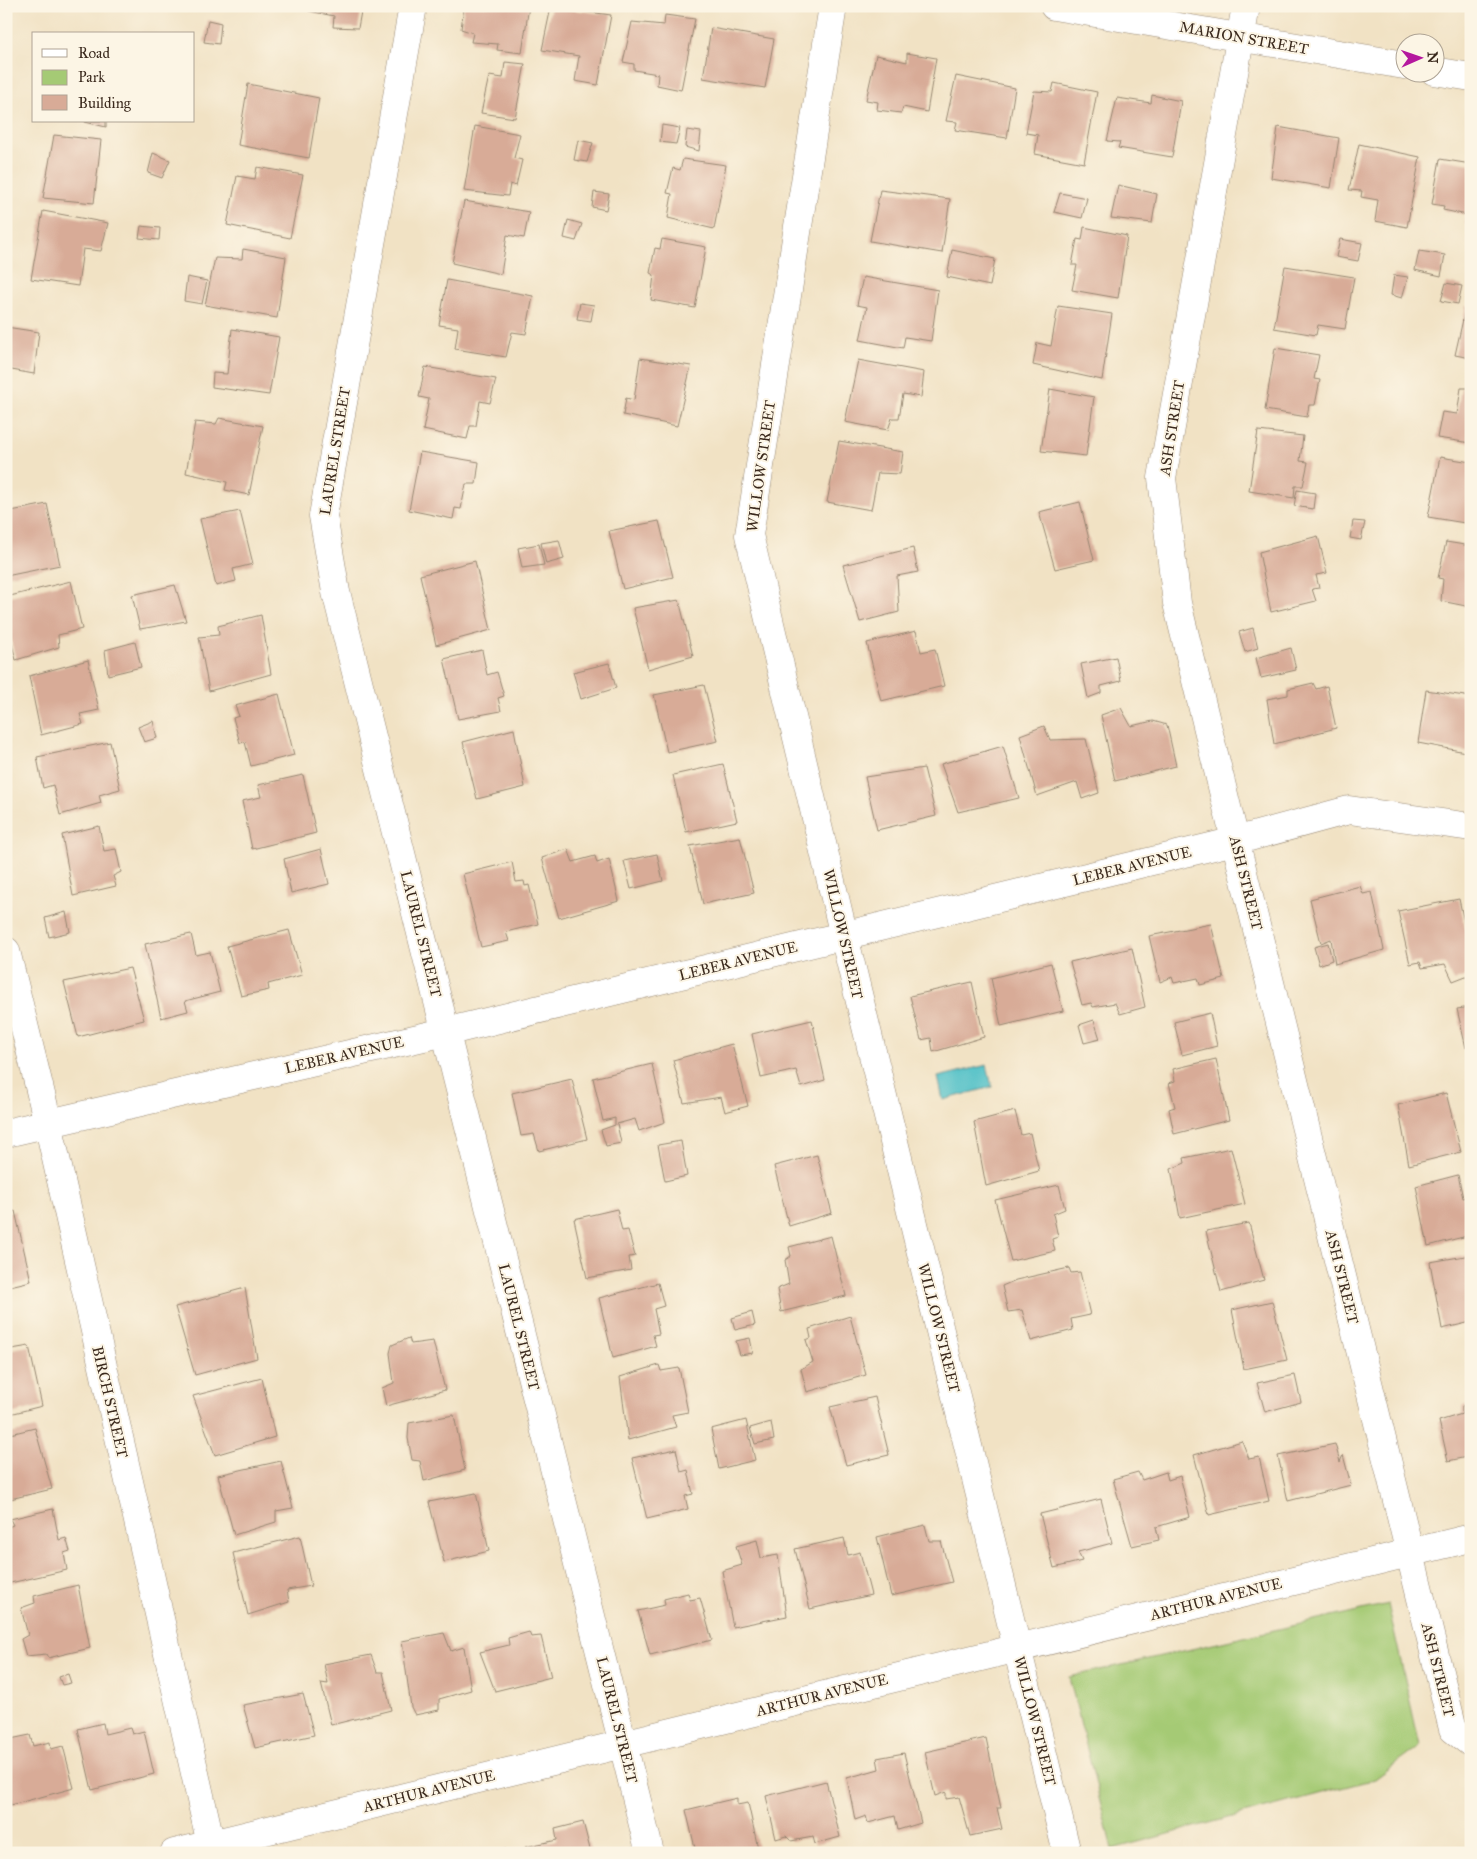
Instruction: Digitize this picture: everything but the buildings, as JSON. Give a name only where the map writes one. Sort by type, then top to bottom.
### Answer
[{"type":"street","name":"LAUREL STREET","points":[[413,6],[323,516],[336,592],[650,1853]]},
{"type":"street","name":"WILLOW STREET","points":[[833,6],[749,535],[844,936],[1067,1853]]},
{"type":"street","name":"MARION STREET","points":[[1054,6],[1394,63]]},
{"type":"street","name":"ASH STREET","points":[[1246,6],[1162,478],[1177,603],[1453,1729],[1471,1743]]},
{"type":"street","points":[[1444,73],[1471,77]]},
{"type":"street","name":"LEBER AVENUE","points":[[6,1133],[445,1032],[844,936],[1235,841],[1348,810],[1471,827]]},
{"type":"street","name":"BIRCH STREET","points":[[6,951],[48,1123],[211,1848]]},
{"type":"street","name":"ARTHUR AVENUE","points":[[174,1853],[211,1848],[1016,1647],[1471,1538]]},
{"type":"green space","points":[[1388,1604],[1420,1746],[1375,1779],[1112,1849],[1069,1677]]},
{"type":"water","points":[[987,1065],[992,1087],[943,1100],[938,1077]]}]
